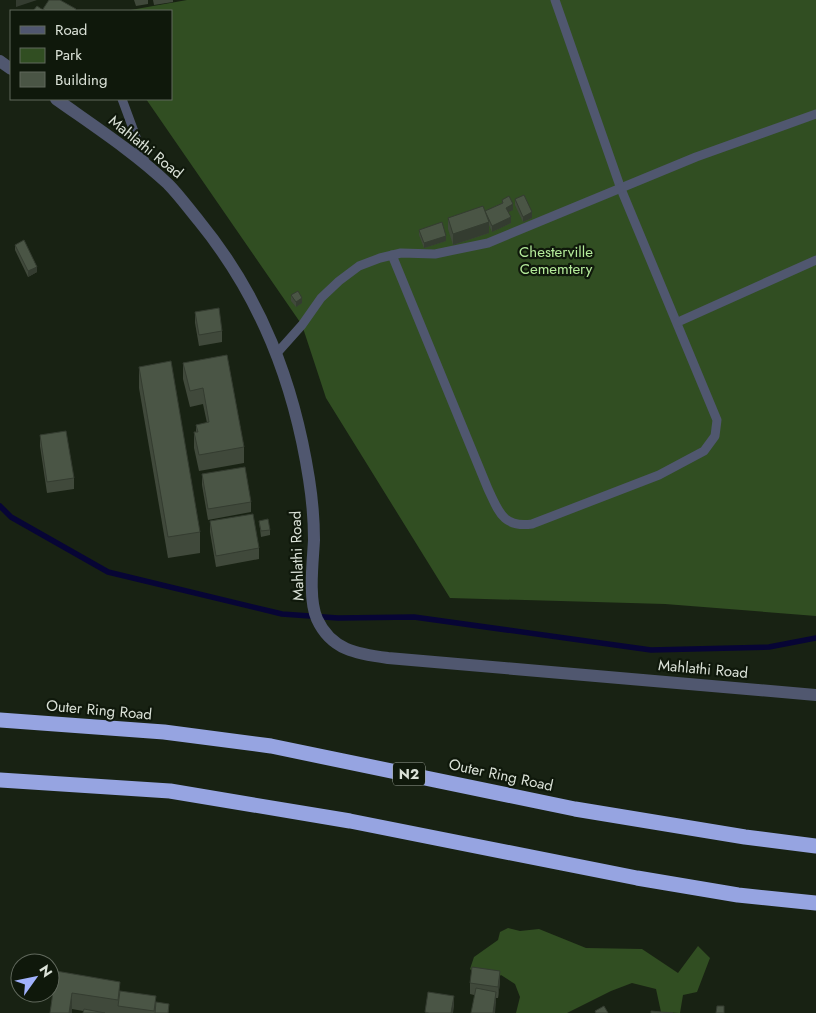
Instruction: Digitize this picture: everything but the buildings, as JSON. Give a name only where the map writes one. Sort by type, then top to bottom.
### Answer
[{"type":"highway","name":"Outer Ring Road","points":[[0,720],[164,732],[271,746],[575,808],[745,837],[816,846]]},
{"type":"highway","points":[[0,780],[170,791],[350,821],[637,878],[738,894],[816,903]]},
{"type":"street","name":"Mahlathi Road","points":[[57,100],[148,167],[169,185],[219,246],[254,302],[277,354],[299,422],[309,482],[314,537],[314,601],[316,617],[326,634],[345,650],[364,655],[816,695]]},
{"type":"lane","points":[[392,255],[488,489],[506,520],[512,524],[532,524],[658,475],[704,451],[712,443],[717,430],[717,420],[621,188],[555,0]]},
{"type":"lane","points":[[122,100],[148,167]]},
{"type":"lane","points":[[277,354],[302,325],[321,298],[359,266],[401,253],[435,254],[488,243],[696,158],[816,114]]},
{"type":"lane","points":[[678,322],[816,260]]},
{"type":"green space","name":"Chesterville Cememtery","points":[[187,0],[816,0],[816,616],[665,604],[450,598],[326,398],[302,325],[147,100],[172,100],[172,10],[131,10]]},
{"type":"green space","points":[[508,928],[520,931],[539,929],[586,948],[642,949],[678,973],[698,946],[710,958],[697,992],[683,995],[680,1013],[661,1012],[656,989],[632,983],[611,991],[567,1013],[516,1013],[520,997],[515,984],[501,975],[495,980],[479,978],[470,969],[474,957],[498,940],[500,932]]},
{"type":"waterway","points":[[0,506],[11,517],[108,572],[282,614],[338,618],[414,617],[651,650],[769,647],[816,638]]}]
